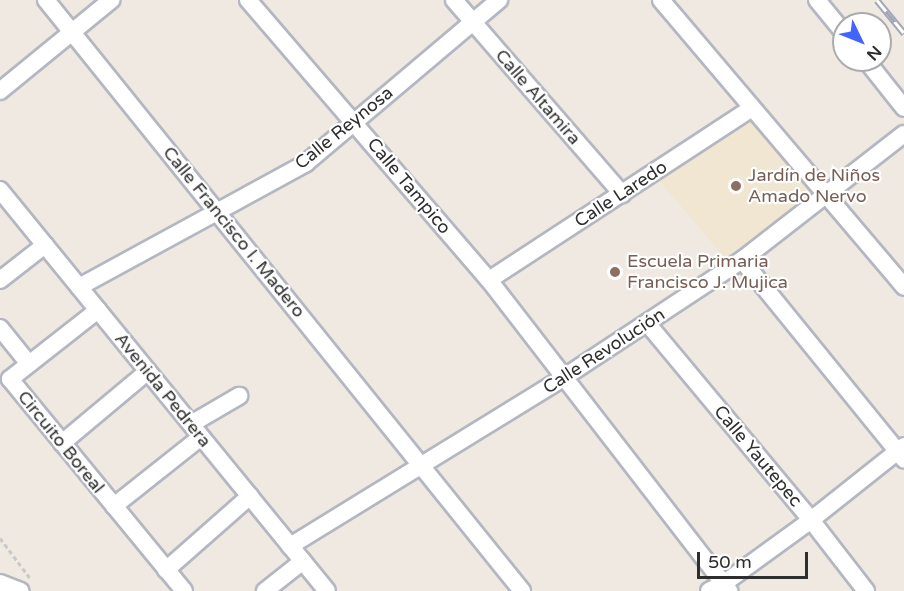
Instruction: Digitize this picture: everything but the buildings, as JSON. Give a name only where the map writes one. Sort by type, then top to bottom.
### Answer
[{"type":"street","name":"Calle Francisco I. Madero","points":[[46,0],[522,591]]},
{"type":"street","points":[[0,91],[111,0]]},
{"type":"street","name":"Calle Tampico","points":[[248,0],[489,280],[563,378]]},
{"type":"street","name":"Calle Altamira","points":[[454,0],[622,194]]},
{"type":"street","name":"Calle Reynosa","points":[[79,287],[306,163],[499,0]]},
{"type":"street","points":[[662,0],[904,286]]},
{"type":"street","points":[[817,0],[832,18]]},
{"type":"street","points":[[876,72],[904,108]]},
{"type":"street","name":"Calle Laredo","points":[[489,280],[752,108]]},
{"type":"street","name":"Calle Revolución","points":[[290,546],[563,378],[742,260],[904,134]]},
{"type":"street","name":"Avenida Pedrera","points":[[0,190],[327,591]]},
{"type":"street","points":[[0,280],[45,245]]},
{"type":"street","points":[[563,378],[720,589],[902,452],[742,260]]},
{"type":"street","name":"Circuito Boreal","points":[[98,310],[10,379],[184,591]]},
{"type":"street","name":"Calle Yautepec","points":[[647,323],[811,520],[866,591]]},
{"type":"street","points":[[0,328],[29,364]]},
{"type":"street","points":[[62,443],[148,371]]},
{"type":"street","points":[[114,506],[196,430],[239,396]]},
{"type":"street","points":[[166,570],[250,496]]},
{"type":"street","points":[[265,591],[303,561]]},
{"type":"street","points":[[0,583],[27,587]]},
{"type":"path","points":[[0,538],[27,587]]},
{"type":"shaded area","name":"Jardín de Niños Amado Nervo","points":[[754,118],[814,193],[725,258],[658,179]]},
{"type":"railway","points":[[877,0],[904,33]]},
{"type":"place","name":"Jardín de Niños Amado Nervo","points":[[736,186]]},
{"type":"place","name":"Escuela Primaria Francisco J. Mujica","points":[[615,272]]}]
